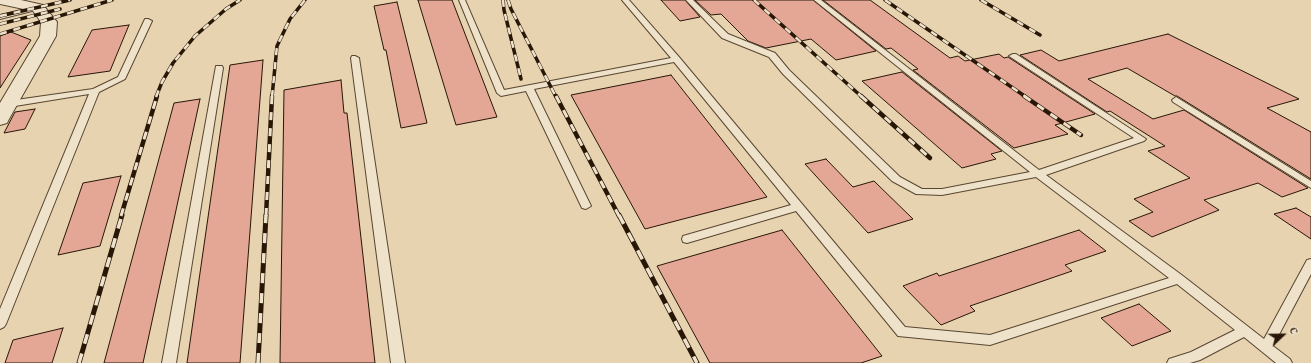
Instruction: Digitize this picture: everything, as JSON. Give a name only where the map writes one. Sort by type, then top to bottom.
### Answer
[{"type":"street","points":[[0,0],[38,8],[49,22],[48,36],[0,119]]},
{"type":"lane","points":[[462,0],[501,93],[676,59]]},
{"type":"lane","points":[[626,0],[902,332],[990,340],[1179,279]]},
{"type":"lane","points":[[689,0],[725,36],[772,55],[786,72],[896,179],[920,192],[942,192],[1038,174],[1142,139],[1013,56]]},
{"type":"lane","points":[[816,0],[1038,174],[1179,279],[1285,363]]},
{"type":"lane","points":[[0,17],[38,8]]},
{"type":"lane","points":[[9,104],[95,90],[122,79],[148,21]]},
{"type":"lane","points":[[355,58],[398,363]]},
{"type":"lane","points":[[169,363],[219,68]]},
{"type":"lane","points":[[529,88],[586,206]]},
{"type":"lane","points":[[0,324],[95,90]]},
{"type":"lane","points":[[1176,100],[1311,185]]},
{"type":"lane","points":[[687,239],[798,207]]},
{"type":"lane","points":[[1266,348],[1311,263]]},
{"type":"lane","points":[[1174,363],[1195,356],[1245,331]]},
{"type":"building","points":[[418,0],[452,0],[497,117],[456,125]]},
{"type":"building","points":[[661,0],[685,0],[700,17],[680,21]]},
{"type":"building","points":[[695,0],[813,0],[876,51],[836,60],[811,39],[766,48],[748,41],[721,14],[711,15]]},
{"type":"building","points":[[823,0],[870,0],[950,58],[958,56],[965,61],[999,54],[1004,58],[1008,57],[1095,114],[1055,125],[1068,134],[1014,148],[913,70],[918,69],[891,48],[886,49]]},
{"type":"building","points":[[397,2],[427,123],[401,128],[386,50],[384,50],[374,6]]},
{"type":"building","points":[[129,25],[110,71],[68,77],[92,30]]},
{"type":"building","points":[[11,32],[31,40],[0,88],[0,36]]},
{"type":"building","points":[[1168,34],[1299,99],[1267,108],[1311,132],[1311,179],[1177,96],[1127,68],[1088,79],[1153,119],[1184,110],[1308,188],[1282,197],[1258,183],[1204,200],[1219,210],[1152,237],[1129,221],[1153,212],[1134,199],[1190,178],[1148,151],[1165,146],[1110,111],[1107,112],[1020,55],[1041,50],[1059,61]]},
{"type":"building","points":[[263,60],[240,363],[187,363],[230,65]]},
{"type":"building","points":[[902,72],[1002,151],[991,154],[996,159],[962,168],[862,81]]},
{"type":"building","points":[[671,75],[767,197],[645,229],[571,95]]},
{"type":"building","points":[[341,80],[344,113],[347,113],[375,363],[280,363],[284,90]]},
{"type":"building","points":[[200,99],[143,363],[104,363],[174,103]]},
{"type":"building","points":[[35,109],[25,129],[4,133],[15,112]]},
{"type":"building","points":[[826,159],[853,187],[874,181],[913,219],[868,233],[805,164]]},
{"type":"building","points":[[121,176],[100,246],[58,255],[83,183]]},
{"type":"building","points":[[1296,208],[1311,217],[1311,239],[1274,214]]},
{"type":"building","points":[[782,230],[882,356],[861,363],[710,363],[657,266]]},
{"type":"building","points":[[1079,230],[1106,251],[1065,265],[1072,271],[970,306],[975,311],[941,325],[903,286],[937,273],[939,276]]},
{"type":"building","points":[[1139,304],[1171,331],[1132,346],[1101,318]]},
{"type":"building","points":[[63,328],[52,363],[5,363],[13,340]]},
{"type":"railway","points":[[0,16],[70,0]]},
{"type":"railway","points":[[0,34],[112,0]]},
{"type":"railway","points":[[156,97],[162,82],[173,63],[195,36],[226,9],[240,0]]},
{"type":"railway","points":[[272,97],[277,46],[290,19],[305,0]]},
{"type":"railway","points":[[503,0],[504,10],[521,79]]},
{"type":"railway","points":[[508,0],[511,9],[556,97]]},
{"type":"railway","points":[[754,0],[862,97]]},
{"type":"railway","points":[[885,0],[1026,97]]},
{"type":"railway","points":[[981,0],[1040,35]]},
{"type":"railway","points":[[0,24],[60,9]]},
{"type":"railway","points":[[121,216],[157,96]]},
{"type":"railway","points":[[266,216],[272,96]]},
{"type":"railway","points":[[556,96],[619,216]]},
{"type":"railway","points":[[861,96],[930,158]]},
{"type":"railway","points":[[1024,96],[1081,135]]},
{"type":"railway","points":[[79,363],[122,215]]},
{"type":"railway","points":[[258,363],[266,215]]},
{"type":"railway","points":[[619,215],[697,363]]}]
